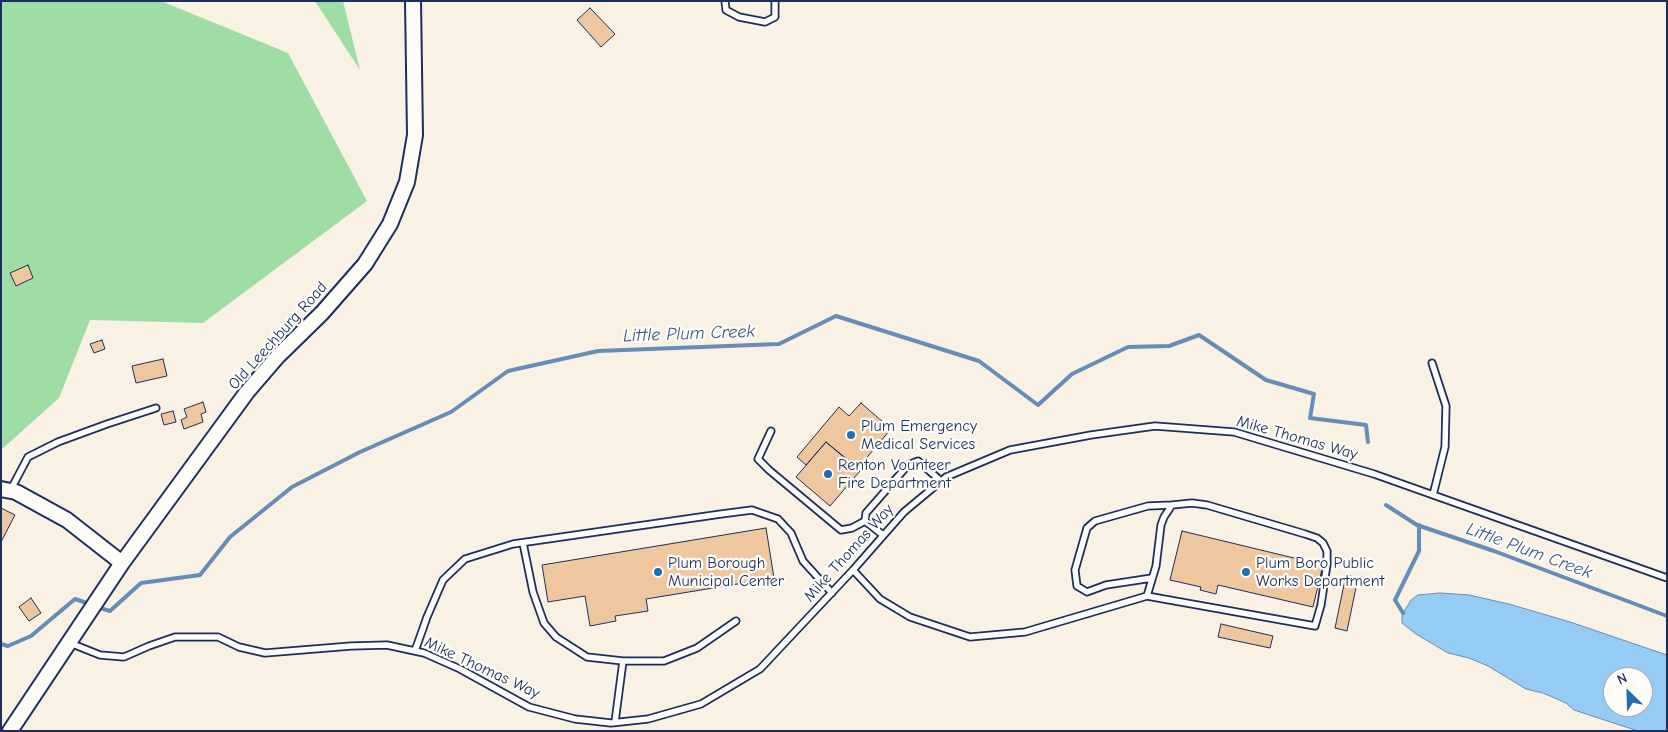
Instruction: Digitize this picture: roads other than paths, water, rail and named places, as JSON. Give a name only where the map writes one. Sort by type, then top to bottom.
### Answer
[{"type":"street","name":"Old Leechburg Road","points":[[10,731],[122,563],[247,392],[278,356],[322,313],[366,264],[390,224],[407,182],[415,135],[413,1]]},
{"type":"street","points":[[6,490],[16,492],[67,520],[122,563]]},
{"type":"lane","points":[[725,1],[726,10],[739,17],[765,22],[775,17],[775,1]]},
{"type":"lane","points":[[1432,362],[1446,406],[1445,447],[1433,495]]},
{"type":"lane","points":[[6,490],[28,457],[58,442],[156,408]]},
{"type":"lane","name":"Mike Thomas Way","points":[[69,642],[100,655],[124,657],[176,637],[218,637],[239,647],[265,653],[387,645],[424,653],[460,669],[529,707],[575,719],[615,722],[648,719],[701,704],[760,669],[853,570],[904,512],[946,477],[1010,450],[1091,435],[1155,426],[1234,432],[1374,474],[1667,578]]},
{"type":"lane","points":[[771,431],[758,459],[769,470],[841,530],[852,528],[865,521]]},
{"type":"lane","points":[[865,521],[866,513],[908,465],[918,461],[941,481]]},
{"type":"lane","points":[[853,570],[880,599],[910,617],[970,637],[1025,632],[1147,596],[1315,626],[1321,606],[1327,564],[1326,552],[1323,543],[1317,538],[1207,505],[1192,503],[1148,506],[1095,521],[1087,528],[1075,570],[1077,586],[1087,592],[1106,586],[1152,578]]},
{"type":"lane","points":[[1147,596],[1156,566],[1161,525],[1172,505]]},
{"type":"lane","points":[[415,651],[442,580],[464,559],[513,544],[752,510],[778,519],[791,533],[803,561],[832,592]]},
{"type":"lane","points":[[865,521],[883,535]]},
{"type":"lane","points":[[523,543],[533,592],[544,623],[556,637],[587,657],[623,661],[664,661],[697,648],[736,621]]},
{"type":"lane","points":[[615,722],[623,661]]},
{"type":"water","points":[[1440,593],[1469,595],[1509,604],[1570,622],[1667,655],[1667,731],[1638,731],[1574,710],[1566,703],[1543,693],[1526,689],[1488,666],[1469,658],[1448,653],[1416,634],[1402,623],[1402,615],[1411,600],[1418,595]]},
{"type":"waterway","name":"Little Plum Creek","points":[[97,607],[110,611],[141,583],[200,575],[230,537],[292,487],[360,452],[451,412],[508,371],[598,351],[779,344],[836,316],[979,361],[1038,405],[1072,374],[1128,347],[1169,346],[1199,335],[1266,380],[1314,394],[1310,418],[1366,425],[1368,442]]},
{"type":"waterway","name":"Little Plum Creek","points":[[1386,505],[1417,525],[1494,551],[1667,616]]},
{"type":"waterway","points":[[1403,613],[1395,600],[1419,551],[1419,525]]},
{"type":"waterway","name":"Little Plum Creek","points":[[1,644],[8,646],[31,636],[75,599],[90,604]]},
{"type":"place","name":"Plum Emergency Medical Services","points":[[851,435]]},
{"type":"place","name":"Renton Vounteer Fire Department","points":[[828,474]]},
{"type":"place","name":"Plum Borough Municipal Center","points":[[658,572]]},
{"type":"place","name":"Plum Boro Public Works Department","points":[[1246,572]]}]
